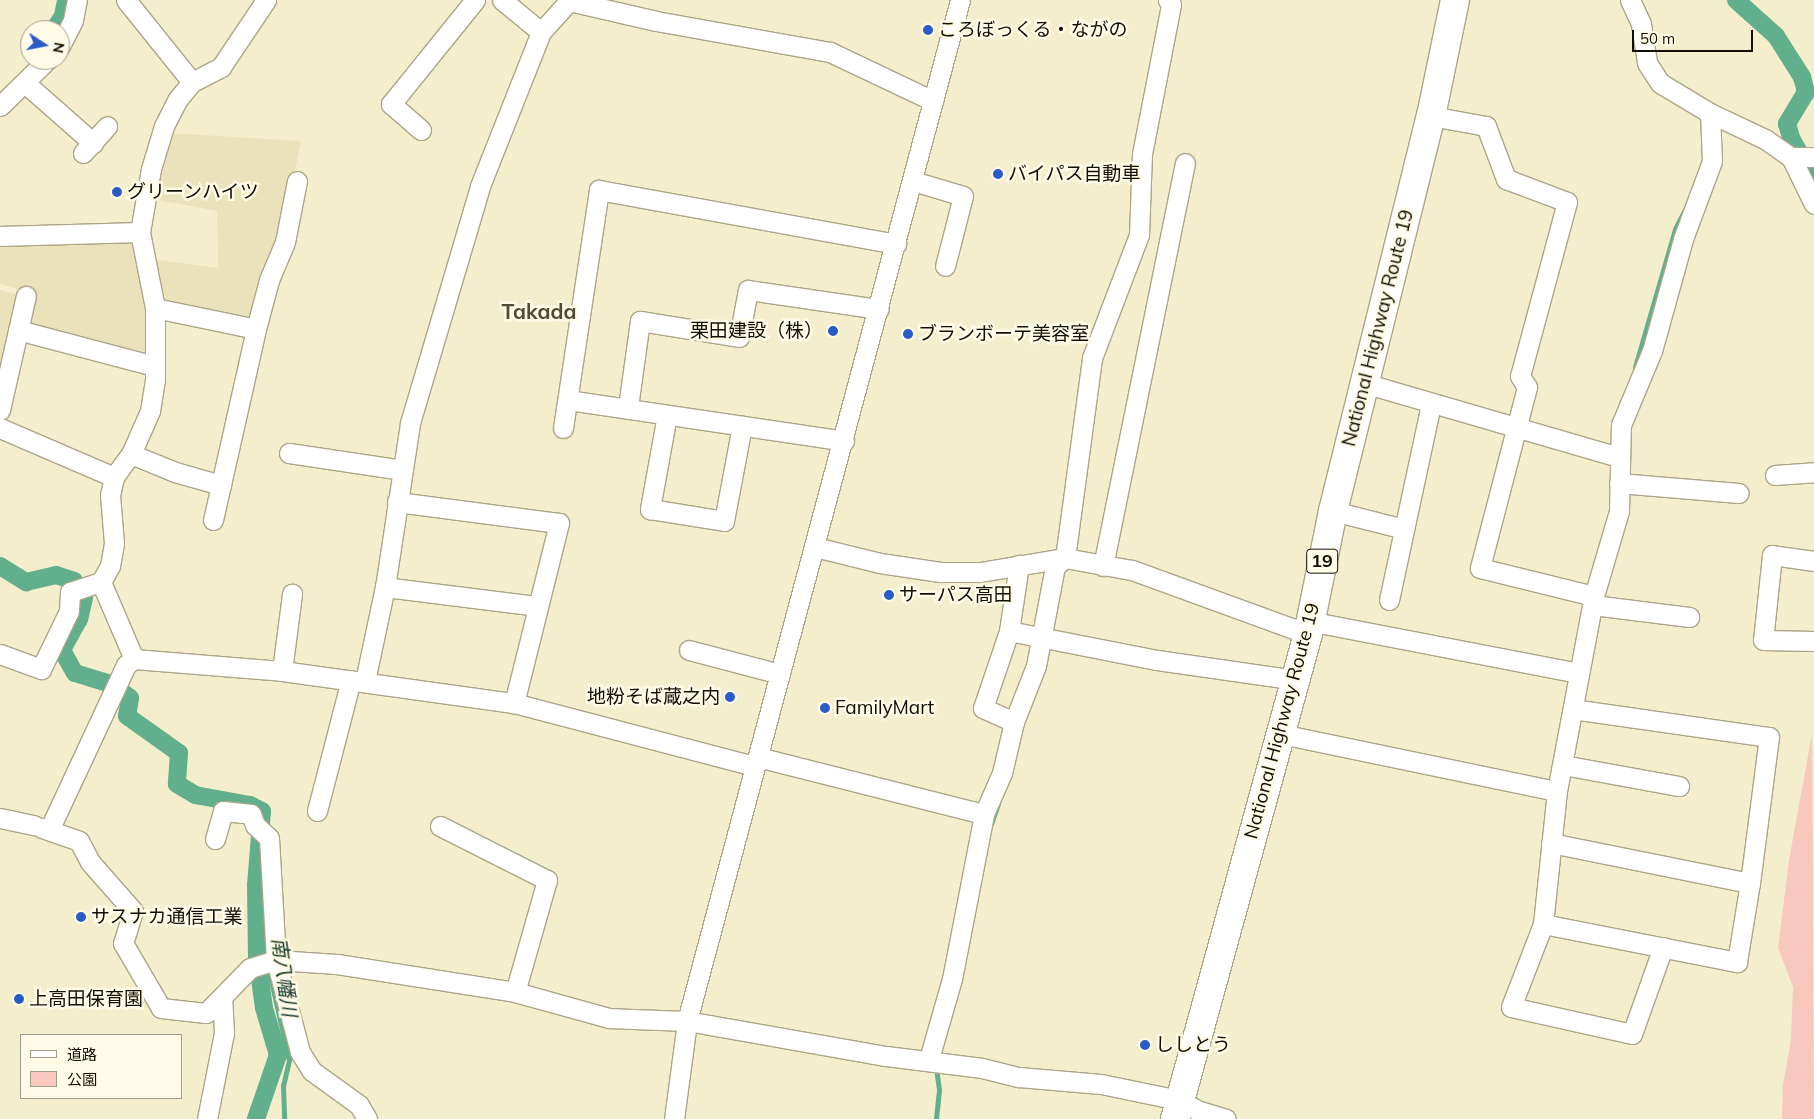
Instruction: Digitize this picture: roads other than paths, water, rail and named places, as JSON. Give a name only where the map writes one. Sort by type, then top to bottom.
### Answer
[{"type":"highway","name":"National Highway Route 19","points":[[1177,1109],[1296,680],[1333,511],[1430,116],[1455,0]]},
{"type":"street","points":[[70,26],[77,0]]},
{"type":"street","points":[[126,0],[192,82]]},
{"type":"street","points":[[0,654],[40,669],[69,611],[70,592],[101,582],[110,566],[114,543],[110,495],[114,477],[130,454],[150,411],[154,366],[155,308],[140,232],[149,178],[164,126],[178,99],[192,82],[220,67],[266,0]]},
{"type":"street","points":[[420,130],[391,104],[476,0]]},
{"type":"street","points":[[502,0],[541,32]]},
{"type":"street","points":[[674,1119],[687,1022],[844,441],[960,0]]},
{"type":"street","points":[[929,1060],[952,979],[984,814],[1002,773],[1014,722],[1036,666],[1055,566],[1065,558],[1092,358],[1138,235],[1142,154],[1171,6],[1168,0]]},
{"type":"street","points":[[1630,0],[1641,24],[1647,63],[1660,83],[1710,113],[1765,139],[1791,157],[1814,204]]},
{"type":"street","points":[[316,811],[358,681],[385,587],[410,423],[486,166],[541,32],[569,1],[656,21],[830,52],[934,101]]},
{"type":"street","points":[[0,106],[37,70]]},
{"type":"street","points":[[25,83],[88,148],[107,126]]},
{"type":"street","points":[[1663,947],[1632,1034],[1511,1007],[1543,924],[1557,791],[1593,601],[1619,511],[1618,457],[1621,425],[1652,350],[1683,239],[1712,161],[1710,113]]},
{"type":"street","points":[[1430,116],[1486,126],[1506,179],[1566,202],[1520,376],[1527,387],[1480,568],[1593,601],[1689,617]]},
{"type":"street","points":[[1791,157],[1812,157]]},
{"type":"street","points":[[1103,566],[1185,163]]},
{"type":"street","points":[[213,520],[256,330],[269,280],[285,242],[297,181]]},
{"type":"street","points":[[912,181],[963,196],[945,266]]},
{"type":"street","points":[[563,428],[599,190],[896,244]]},
{"type":"street","points":[[0,236],[140,232]]},
{"type":"street","points":[[628,407],[640,321],[739,337],[748,290],[879,309]]},
{"type":"street","points":[[0,410],[26,296]]},
{"type":"street","points":[[155,308],[256,330]]},
{"type":"street","points":[[18,330],[154,366]]},
{"type":"street","points":[[1364,383],[1618,457]]},
{"type":"street","points":[[568,400],[628,407],[666,415],[844,441]]},
{"type":"street","points":[[1389,600],[1431,404]]},
{"type":"street","points":[[666,415],[650,509],[724,521],[742,426]]},
{"type":"street","points":[[0,428],[114,477]]},
{"type":"street","points":[[288,453],[403,470]]},
{"type":"street","points":[[130,454],[175,472],[221,485]]},
{"type":"street","points":[[1775,475],[1814,472]]},
{"type":"street","points":[[1619,483],[1739,493]]},
{"type":"street","points":[[397,502],[560,523],[537,606],[514,703]]},
{"type":"street","points":[[1333,511],[1404,529]]},
{"type":"street","points":[[815,547],[880,563],[940,572],[980,572],[1065,558],[1132,570],[1308,627],[1579,673]]},
{"type":"street","points":[[1814,561],[1772,555],[1763,640],[1814,641]]},
{"type":"street","points":[[1014,722],[983,708],[1009,631],[1019,565]]},
{"type":"street","points":[[101,582],[134,659]]},
{"type":"street","points":[[385,587],[537,606]]},
{"type":"street","points":[[282,671],[292,594]]},
{"type":"street","points":[[1009,631],[1041,640],[1296,680]]},
{"type":"street","points":[[689,650],[780,674]]},
{"type":"street","points":[[42,827],[126,665],[134,659],[282,671],[514,703],[984,814]]},
{"type":"street","points":[[1543,924],[1736,962],[1750,883],[1769,737],[1573,709]]},
{"type":"street","points":[[1281,734],[1557,791]]},
{"type":"street","points":[[1563,765],[1679,786]]},
{"type":"street","points":[[216,839],[223,811],[250,814],[255,825],[270,838],[267,962],[300,1052],[312,1071],[359,1105],[368,1119]]},
{"type":"street","points":[[0,818],[42,827],[79,841],[90,862],[133,911],[123,943],[161,1008],[206,1013],[267,962],[338,964],[515,992],[609,1018],[687,1022],[886,1056],[929,1060],[1019,1077],[1101,1084],[1177,1109],[1197,1110],[1226,1119]]},
{"type":"street","points":[[440,826],[547,880],[515,992]]},
{"type":"street","points":[[1551,843],[1750,883]]},
{"type":"street","points":[[206,1119],[224,1033],[222,999]]},
{"type":"waterway","name":"南八幡川","points":[[60,20],[66,0]]},
{"type":"waterway","points":[[1736,0],[1776,36],[1802,77],[1806,92],[1787,124],[1792,140],[1814,178]]},
{"type":"waterway","points":[[1635,367],[1675,229],[1687,205]]},
{"type":"waterway","name":"南八幡川","points":[[0,566],[26,582],[56,575],[74,581]]},
{"type":"waterway","name":"南八幡川","points":[[84,598],[79,619],[62,650],[75,673],[110,684]]},
{"type":"waterway","name":"南八幡川","points":[[122,692],[130,698],[127,716],[179,753],[177,784],[195,795],[250,805],[262,811],[256,885],[257,957],[264,1008],[278,1055],[256,1119]]},
{"type":"waterway","points":[[991,824],[998,804]]},
{"type":"waterway","points":[[268,967],[289,1060],[283,1085],[284,1119]]},
{"type":"waterway","points":[[936,1068],[939,1090],[936,1119]]},
{"type":"place","name":"ころぼっくる・ながの","points":[[928,30]]},
{"type":"place","name":"バイパス自動車","points":[[998,174]]},
{"type":"place","name":"グリーンハイツ","points":[[117,192]]},
{"type":"place","name":"栗田建設（株）","points":[[833,331]]},
{"type":"place","name":"ブランボーテ美容室","points":[[908,334]]},
{"type":"place","name":"サーパス高田","points":[[889,595]]},
{"type":"place","name":"地粉そば蔵之内","points":[[730,697]]},
{"type":"place","name":"FamilyMart","points":[[825,708]]},
{"type":"place","name":"サスナカ通信工業","points":[[81,917]]},
{"type":"place","name":"上高田保育園","points":[[19,999]]},
{"type":"place","name":"ししとう","points":[[1145,1045]]},
{"type":"district","name":"Takada","points":[[539,311]]}]
